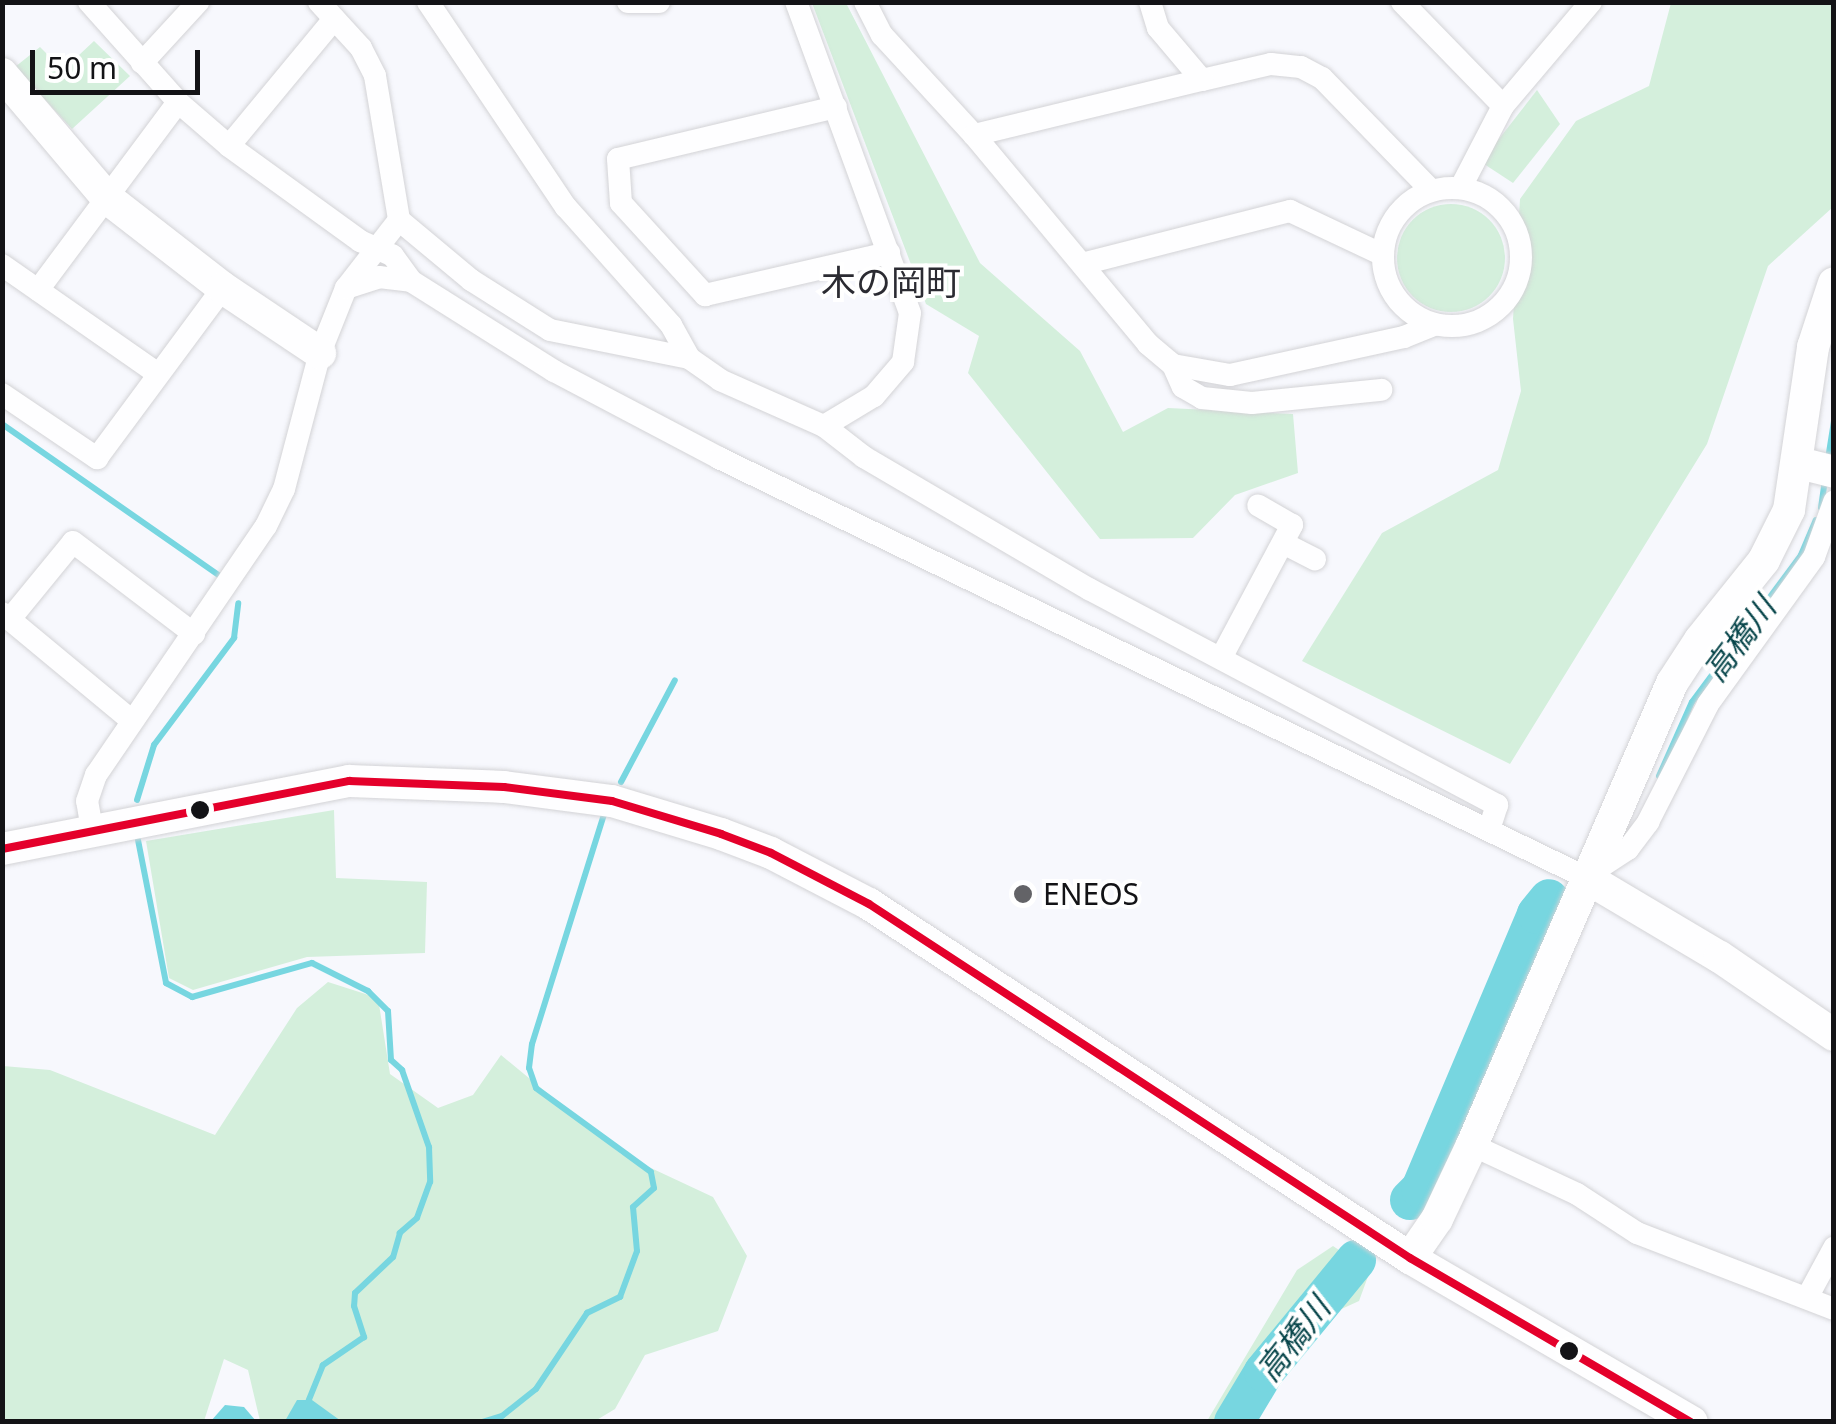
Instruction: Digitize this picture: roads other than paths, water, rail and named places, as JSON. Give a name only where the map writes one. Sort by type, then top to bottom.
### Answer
[{"type":"street","points":[[88,2],[178,102],[229,146],[360,241],[392,256],[411,282],[554,371],[719,458],[1585,878],[1720,957],[1834,1035]]},
{"type":"street","points":[[142,63],[198,2]]},
{"type":"street","points":[[428,2],[566,207],[671,325],[689,358]]},
{"type":"street","points":[[628,2],[659,2]]},
{"type":"street","points":[[796,2],[910,313],[903,362],[874,396],[824,426]]},
{"type":"street","points":[[1150,2],[1158,28],[1202,80]]},
{"type":"street","points":[[1402,2],[1503,106]]},
{"type":"street","points":[[1462,187],[1503,106],[1591,2]]},
{"type":"street","points":[[867,3],[882,36],[974,135],[1148,344],[1174,365],[1230,375],[1404,337],[1434,325],[1462,326],[1489,316],[1509,296],[1520,270],[1520,242],[1508,216],[1488,197],[1462,187],[1430,190],[1396,214],[1381,254],[1387,286],[1406,311],[1434,325]]},
{"type":"street","points":[[229,146],[326,10],[360,48],[376,76],[400,220],[472,280],[550,330],[689,358],[720,380],[824,426],[864,457],[1056,570],[1497,806],[1488,830]]},
{"type":"street","points":[[974,135],[1271,64],[1301,67],[1322,78],[1430,190]]},
{"type":"street","points":[[2,74],[107,198],[223,288],[320,354]]},
{"type":"street","points":[[38,290],[178,102]]},
{"type":"street","points":[[836,107],[618,159],[621,202],[705,295],[889,252]]},
{"type":"street","points":[[1082,264],[1290,211],[1381,254]]},
{"type":"street","points":[[92,829],[87,802],[96,776],[130,720],[194,634],[266,526],[284,489],[320,354],[346,288],[361,264],[380,249],[400,220]]},
{"type":"street","points":[[2,265],[158,374]]},
{"type":"street","points":[[346,288],[379,277],[411,282]]},
{"type":"street","points":[[1401,1252],[1438,1219],[1672,683],[1764,560],[1789,510],[1814,348],[1834,284]]},
{"type":"street","points":[[2,394],[97,458],[223,288]]},
{"type":"street","points":[[1174,365],[1183,387],[1202,398],[1252,403],[1380,390]]},
{"type":"street","points":[[1799,463],[1834,472]]},
{"type":"street","points":[[1585,878],[1628,848],[1648,822],[1708,704],[1814,557],[1834,502]]},
{"type":"street","points":[[1222,658],[1292,525],[1258,506]]},
{"type":"street","points":[[130,720],[6,616],[74,542],[194,634]]},
{"type":"street","points":[[1282,542],[1315,559]]},
{"type":"street","points":[[2,849],[349,782],[504,787],[612,801],[648,811],[771,853],[869,904],[1401,1252],[1692,1422]]},
{"type":"street","points":[[1472,1145],[1576,1194],[1637,1233],[1834,1309]]},
{"type":"street","points":[[1808,1296],[1834,1248]]},
{"type":"water","points":[[297,1400],[312,1400],[341,1421],[285,1421]]},
{"type":"water","points":[[225,1405],[244,1407],[256,1421],[211,1421]]},
{"type":"waterway","name":"高橋川","points":[[1828,459],[1834,421]]},
{"type":"waterway","points":[[2,424],[223,578]]},
{"type":"waterway","name":"高橋川","points":[[1821,508],[1825,481]]},
{"type":"waterway","name":"高橋川","points":[[1659,776],[1692,702],[1801,555],[1816,520]]},
{"type":"waterway","points":[[137,800],[154,745],[234,638],[238,603]]},
{"type":"waterway","points":[[621,782],[675,680]]},
{"type":"waterway","points":[[482,1422],[502,1416],[536,1389],[587,1313],[620,1297],[637,1251],[633,1207],[654,1188],[651,1172],[536,1088],[529,1068],[532,1044],[604,814]]},
{"type":"waterway","points":[[138,840],[166,983],[192,997],[312,963],[368,991],[388,1011],[391,1060],[402,1070],[429,1147],[430,1182],[417,1218],[400,1233],[393,1257],[355,1293],[354,1306],[364,1337],[323,1365],[309,1400]]},
{"type":"waterway","name":"高橋川","points":[[1410,1200],[1421,1189],[1537,914],[1549,899]]},
{"type":"waterway","name":"高橋川","points":[[1234,1422],[1264,1372],[1356,1260]]},
{"type":"place","name":"ENEOS","points":[[1023,894]]},
{"type":"district","name":"木の岡町","points":[[891,282]]}]
